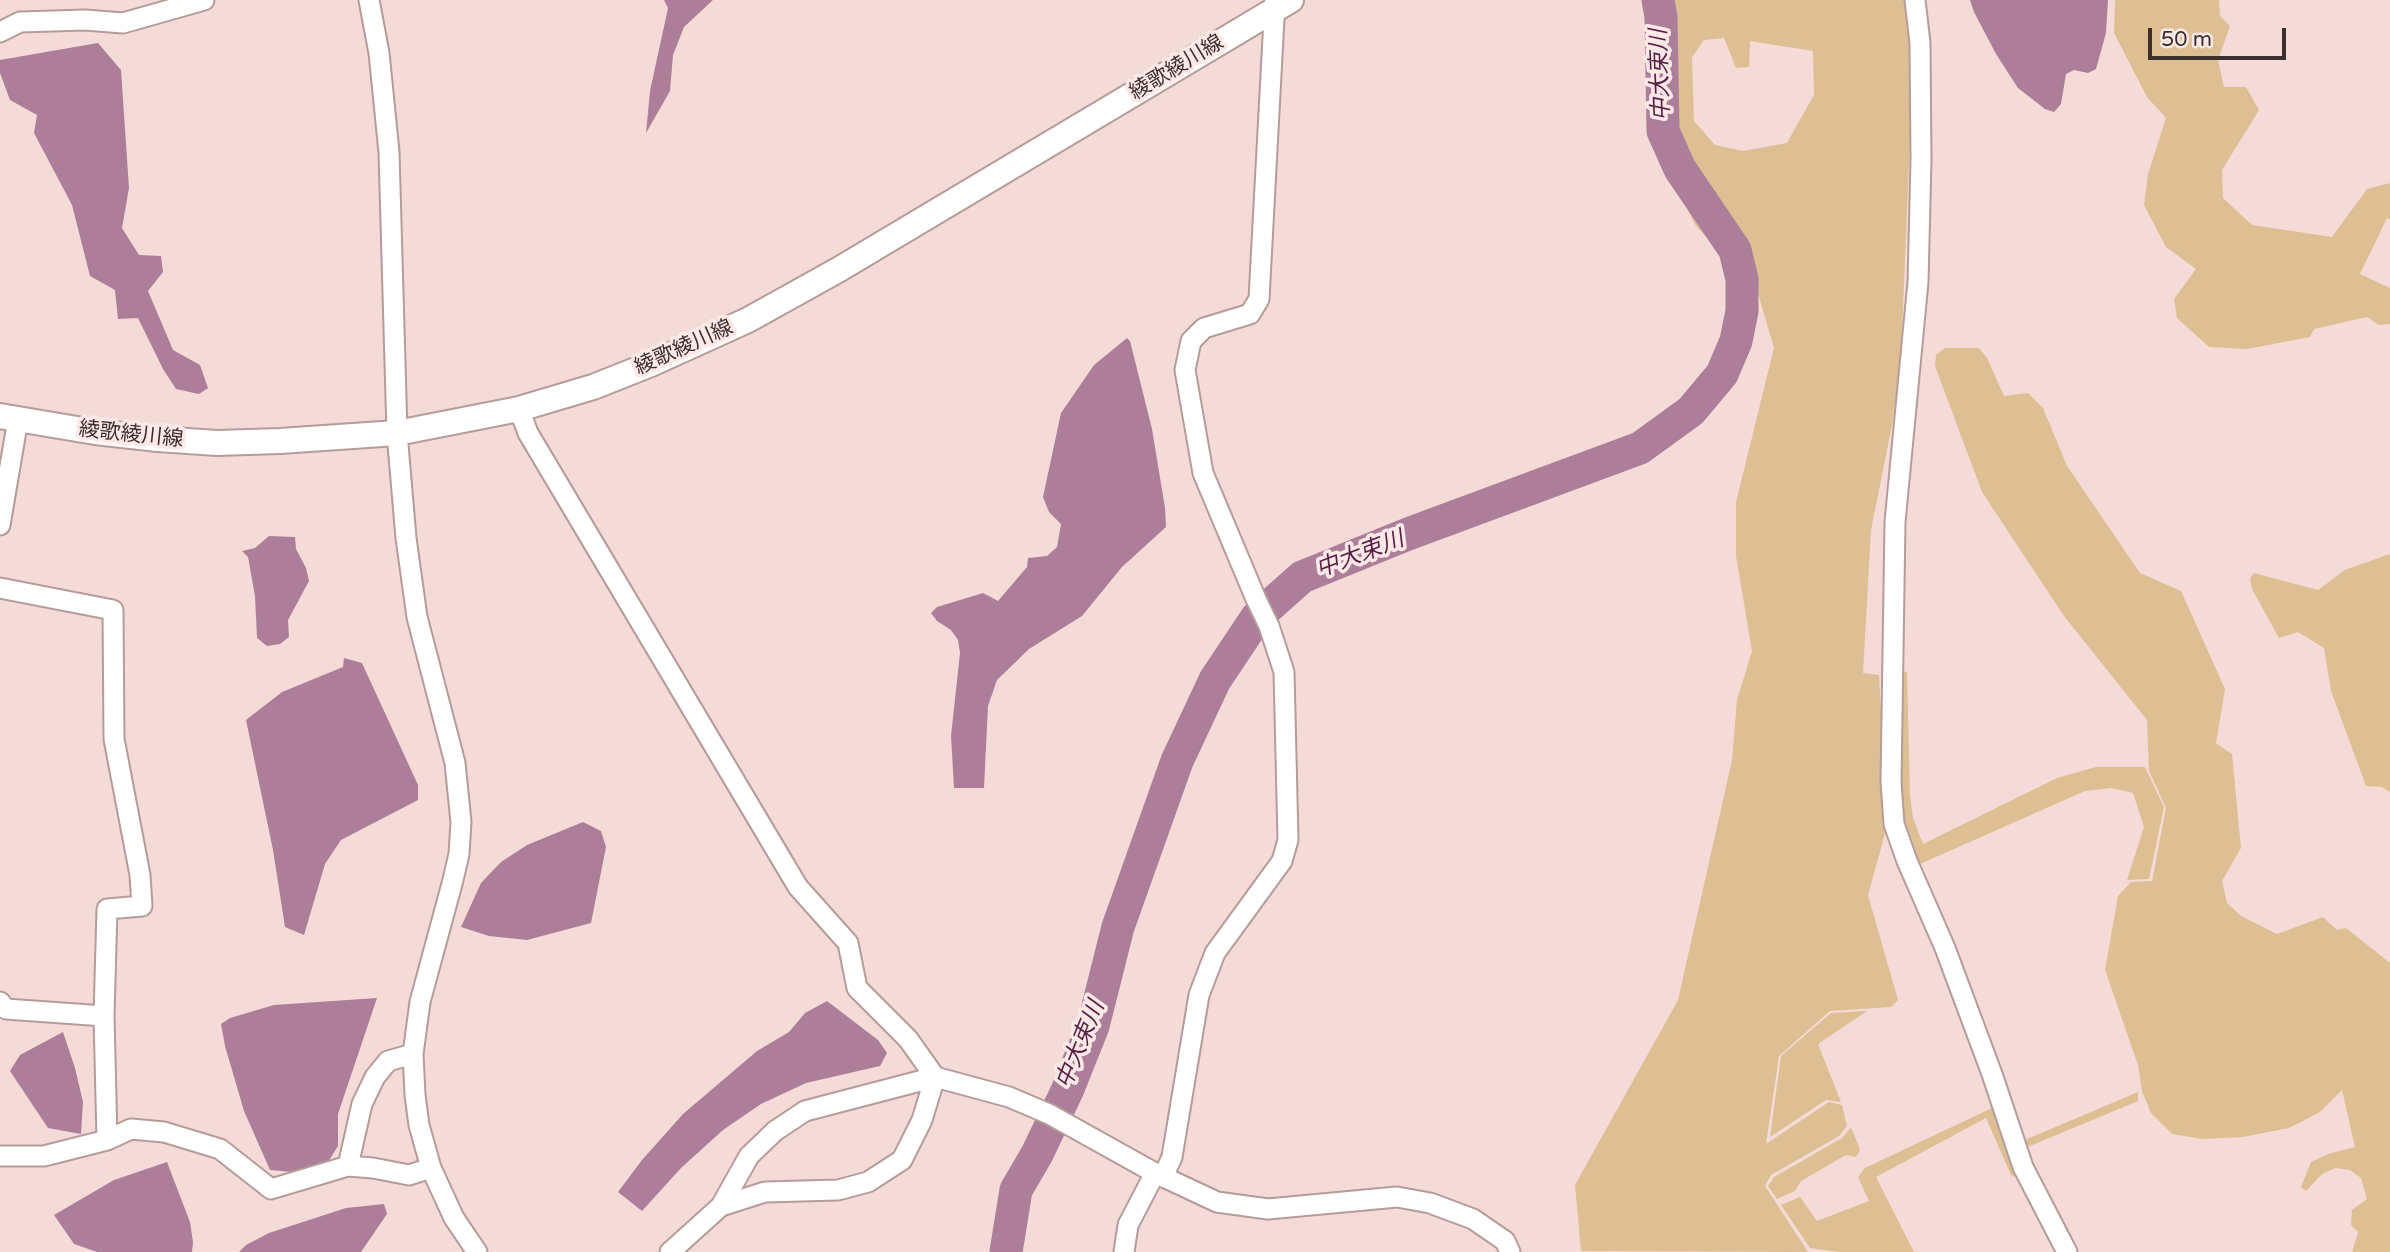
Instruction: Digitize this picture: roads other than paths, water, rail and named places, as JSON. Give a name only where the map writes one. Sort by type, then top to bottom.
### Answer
[{"type":"main road","name":"綾歌綾川線","points":[[9,417],[108,434],[216,443],[280,441],[397,433],[519,409],[593,387],[748,320],[850,263],[1281,3]]},
{"type":"street","points":[[0,32],[20,22],[85,20],[123,23],[204,0]]},
{"type":"street","points":[[369,0],[379,53],[389,152],[397,433],[406,538],[418,617],[455,763],[461,822],[459,854],[419,1002],[413,1054],[419,1125],[431,1168],[454,1218],[477,1252]]},
{"type":"street","points":[[1915,0],[1920,43],[1918,282],[1895,522],[1891,782],[1894,824],[1945,948],[1992,1074],[2022,1167],[2067,1252]]},
{"type":"street","points":[[1124,1252],[1128,1225],[1172,1157],[1199,995],[1215,953],[1282,861],[1288,841],[1284,673],[1269,626],[1203,473],[1185,370],[1191,341],[1204,328],[1250,314],[1259,299],[1281,3]]},
{"type":"street","points":[[519,409],[528,433],[554,478],[798,887],[848,943],[857,988],[908,1039],[935,1077]]},
{"type":"street","points":[[0,525],[9,417]]},
{"type":"street","points":[[0,588],[113,611],[114,739],[140,875],[142,905],[107,909],[104,1016],[107,1140]]},
{"type":"street","points":[[0,1002],[6,1009],[104,1016]]},
{"type":"street","points":[[348,1166],[362,1104],[375,1077],[387,1061],[413,1054]]},
{"type":"street","points":[[721,1206],[765,1192],[838,1189],[868,1182],[902,1160],[922,1120],[935,1077]]},
{"type":"street","points":[[670,1252],[721,1206],[749,1156],[775,1131],[805,1111],[935,1077],[1009,1097],[1049,1114],[1159,1175],[1217,1202],[1268,1209],[1397,1197],[1430,1203],[1473,1219],[1505,1241],[1510,1252]]},
{"type":"street","points":[[0,1156],[44,1156],[107,1140],[131,1129],[164,1132],[220,1149],[271,1189],[348,1166],[409,1175],[431,1168]]},
{"type":"waterway","name":"中大束川","points":[[1006,1252],[1016,1190],[1037,1154],[1067,1091],[1093,1026],[1118,927],[1177,761],[1215,680],[1257,617],[1302,577],[1408,534],[1640,448],[1691,411],[1722,374],[1736,341],[1742,311],[1742,279],[1735,250],[1680,169],[1663,131],[1661,17],[1658,0]]}]
